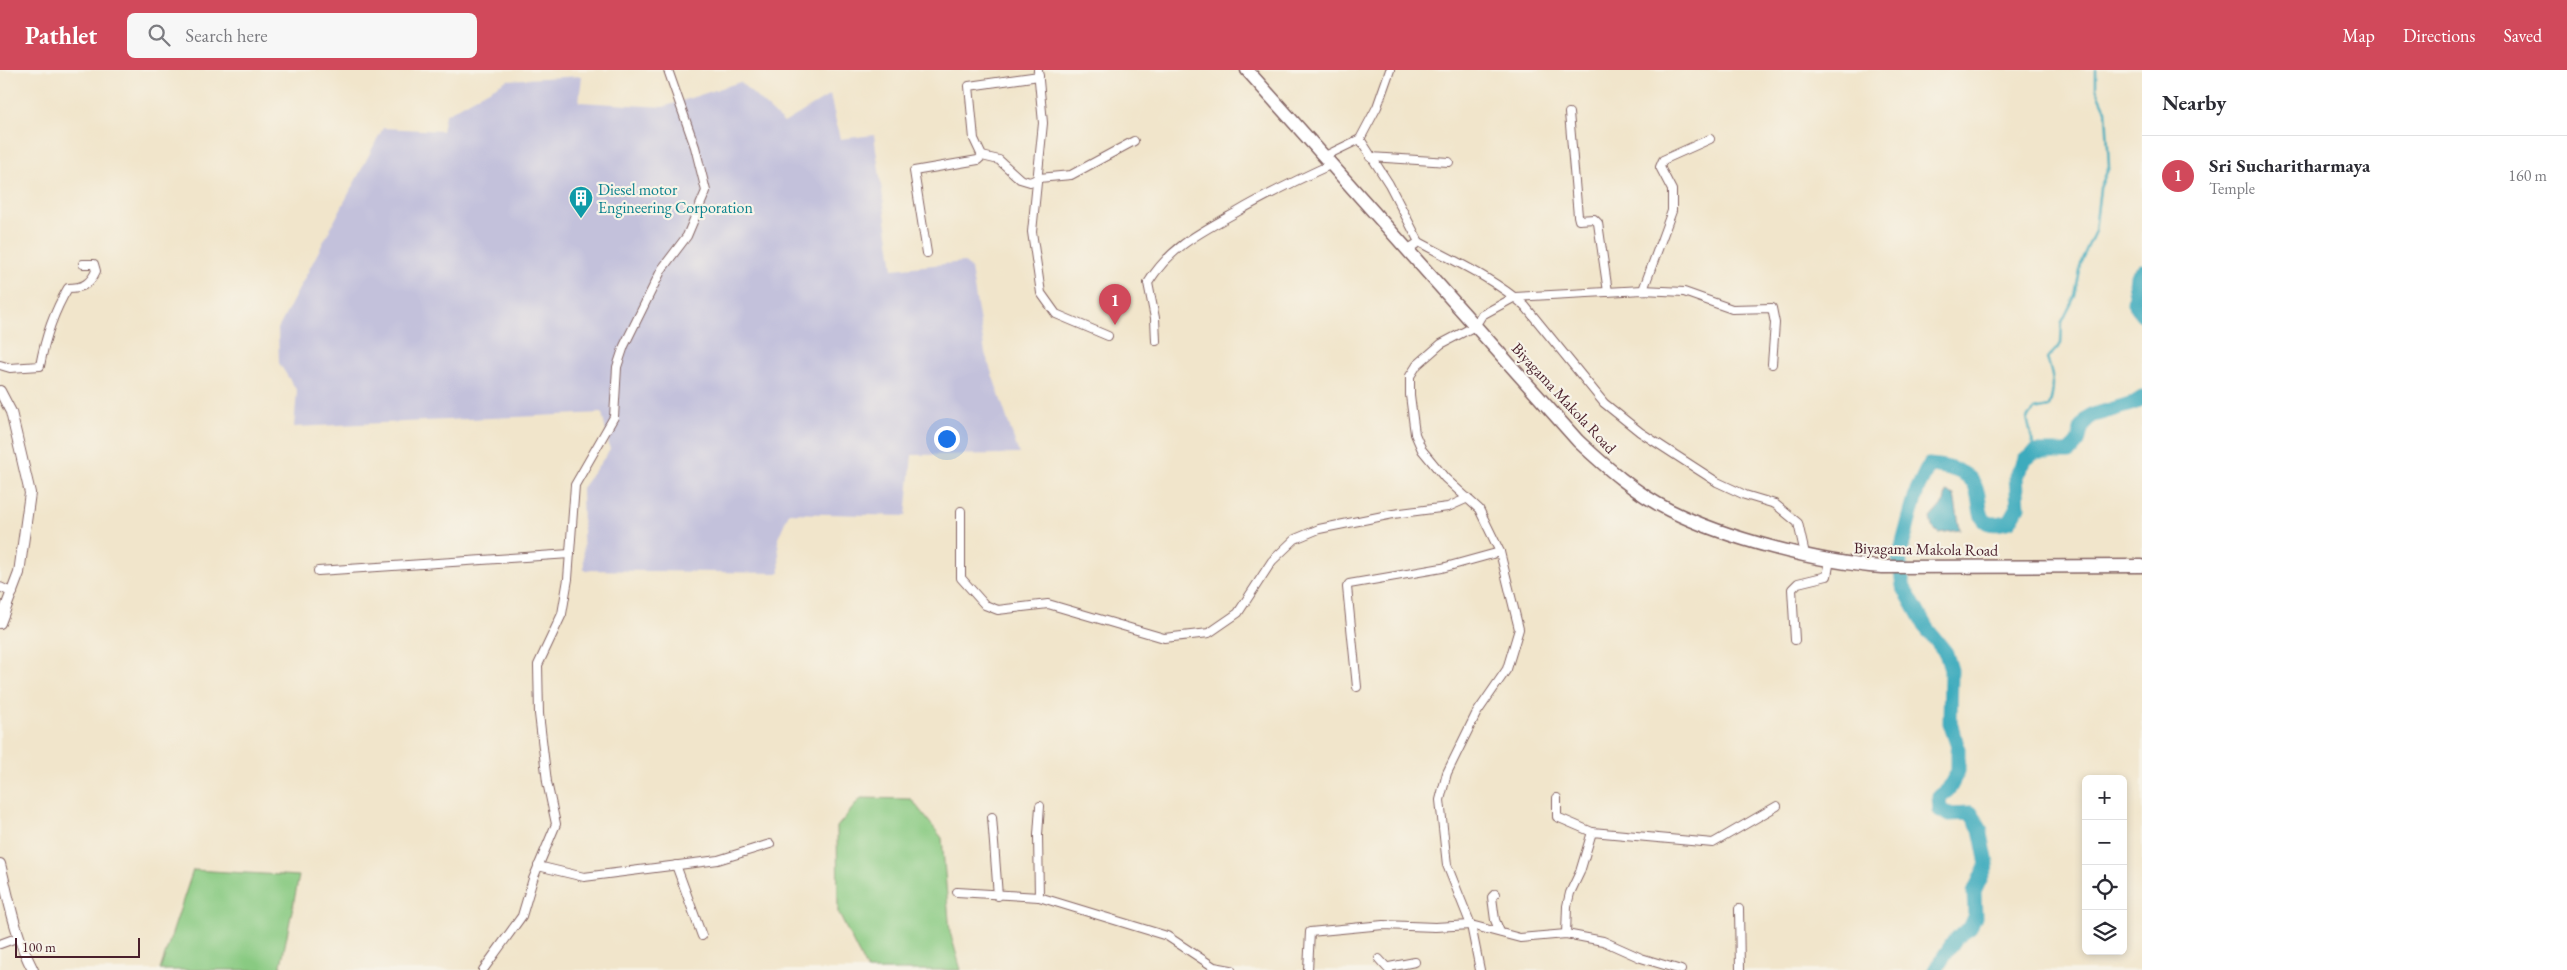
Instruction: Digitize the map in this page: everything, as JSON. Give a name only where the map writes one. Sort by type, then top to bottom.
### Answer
[{"type":"main road","name":"Biyagama Makola Road","points":[[1247,70],[1578,441],[1620,478],[1669,510],[1713,528],[1805,554],[1830,560],[1882,567],[2142,566]]},
{"type":"street","points":[[483,970],[522,916],[538,866],[556,824],[547,782],[539,714],[538,665],[562,614],[570,554],[574,485],[614,417],[617,367],[624,346],[662,269],[687,236],[706,191],[695,146],[668,70]]},
{"type":"street","points":[[1156,341],[1155,318],[1148,283],[1158,268],[1198,232],[1329,160],[1360,139],[1377,107],[1390,70]]},
{"type":"street","points":[[982,156],[974,139],[969,86],[1038,73],[1043,123],[1032,232],[1041,293],[1056,314],[1108,336]]},
{"type":"street","points":[[1569,113],[1578,216],[1579,220],[1594,219],[1598,223],[1608,292]]},
{"type":"street","points":[[1360,139],[1389,184],[1419,242],[1485,275],[1525,306],[1604,403],[1640,432],[1717,482],[1745,495],[1775,504],[1798,523],[1805,554]]},
{"type":"street","points":[[1643,290],[1672,211],[1672,190],[1661,164],[1663,160],[1710,139]]},
{"type":"street","points":[[982,156],[999,160],[1020,179],[1030,182],[1038,178],[1072,174],[1134,141]]},
{"type":"street","points":[[927,253],[914,171],[978,160],[982,156]]},
{"type":"street","points":[[1370,156],[1449,162]]},
{"type":"street","points":[[1407,250],[1419,242]]},
{"type":"street","points":[[0,365],[10,368],[40,366],[48,330],[68,288],[84,286],[91,282],[96,271],[94,264],[83,264]]},
{"type":"street","points":[[1480,970],[1471,925],[1447,865],[1440,800],[1447,773],[1476,714],[1507,669],[1519,630],[1500,552],[1479,509],[1445,478],[1422,450],[1414,434],[1410,376],[1417,365],[1441,344],[1475,326],[1482,315],[1515,298],[1643,290],[1684,292],[1732,309],[1772,308],[1775,323],[1772,364]]},
{"type":"street","points":[[0,392],[11,412],[30,494],[20,574],[0,623]]},
{"type":"street","points":[[961,511],[961,578],[985,605],[998,610],[1048,604],[1164,638],[1209,633],[1238,613],[1272,561],[1295,539],[1319,528],[1393,514],[1448,507],[1468,498]]},
{"type":"street","points":[[1357,687],[1347,588],[1349,584],[1442,568],[1500,552]]},
{"type":"street","points":[[318,571],[570,554]]},
{"type":"street","points":[[1795,640],[1792,589],[1798,583],[1827,576],[1830,560]]},
{"type":"street","points":[[0,587],[12,593]]},
{"type":"street","points":[[1557,798],[1558,817],[1592,832],[1664,837],[1713,843],[1777,806]]},
{"type":"street","points":[[1039,896],[1040,806]]},
{"type":"street","points":[[992,817],[998,896]]},
{"type":"street","points":[[1566,934],[1567,906],[1570,893],[1580,872],[1592,832]]},
{"type":"street","points":[[538,866],[584,877],[718,860],[770,844]]},
{"type":"street","points":[[0,864],[7,900],[21,947],[33,970]]},
{"type":"street","points":[[676,866],[702,936]]},
{"type":"street","points":[[957,892],[998,896],[1039,896],[1167,936],[1214,967],[1231,970]]},
{"type":"street","points":[[1495,894],[1492,897],[1495,920],[1500,932]]},
{"type":"street","points":[[1739,909],[1740,970]]},
{"type":"street","points":[[1308,970],[1310,932],[1382,925],[1435,928],[1471,925],[1520,938],[1566,934],[1603,942],[1641,958],[1681,970]]},
{"type":"street","points":[[0,944],[19,937]]},
{"type":"street","points":[[1379,960],[1389,969],[1416,962]]},
{"type":"shaded area","points":[[582,76],[579,102],[663,107],[740,82],[784,123],[830,95],[840,139],[874,135],[893,269],[964,262],[971,269],[985,353],[1019,454],[912,455],[906,516],[789,513],[778,538],[780,573],[584,570],[582,488],[610,450],[602,413],[294,427],[297,391],[279,363],[278,329],[383,128],[442,131],[445,115],[507,80]]},
{"type":"green space","points":[[861,798],[911,799],[942,838],[950,932],[961,970],[867,970],[838,912],[837,827]]},
{"type":"green space","points":[[193,870],[299,876],[280,970],[160,970]]},
{"type":"water","points":[[1946,492],[1954,495],[1960,530],[1938,533],[1932,527],[1930,518],[1944,502]]},
{"type":"waterway","points":[[2035,452],[2027,418],[2034,410],[2049,407],[2053,383],[2047,359],[2061,344],[2062,322],[2075,296],[2082,259],[2095,231],[2100,188],[2109,167],[2106,110],[2096,88],[2096,70]]},
{"type":"waterway","points":[[2142,271],[2137,276],[2134,303],[2142,314]]},
{"type":"waterway","points":[[1935,970],[1956,938],[1970,928],[1975,917],[1974,892],[1987,864],[1980,829],[1971,813],[1949,814],[1940,810],[1939,797],[1948,790],[1958,771],[1958,747],[1950,723],[1951,670],[1946,653],[1927,629],[1903,586],[1899,558],[1917,490],[1929,465],[1952,469],[1972,481],[1976,489],[1983,519],[1988,523],[1997,524],[2010,521],[2018,507],[2016,476],[2025,460],[2035,452],[2069,452],[2078,442],[2082,426],[2090,416],[2134,403],[2142,398]]},
{"type":"place","name":"Diesel motor Engineering Corporation","points":[[581,219]]},
{"type":"place","name":"Sri Sucharitharmaya","points":[[1115,325]]}]
